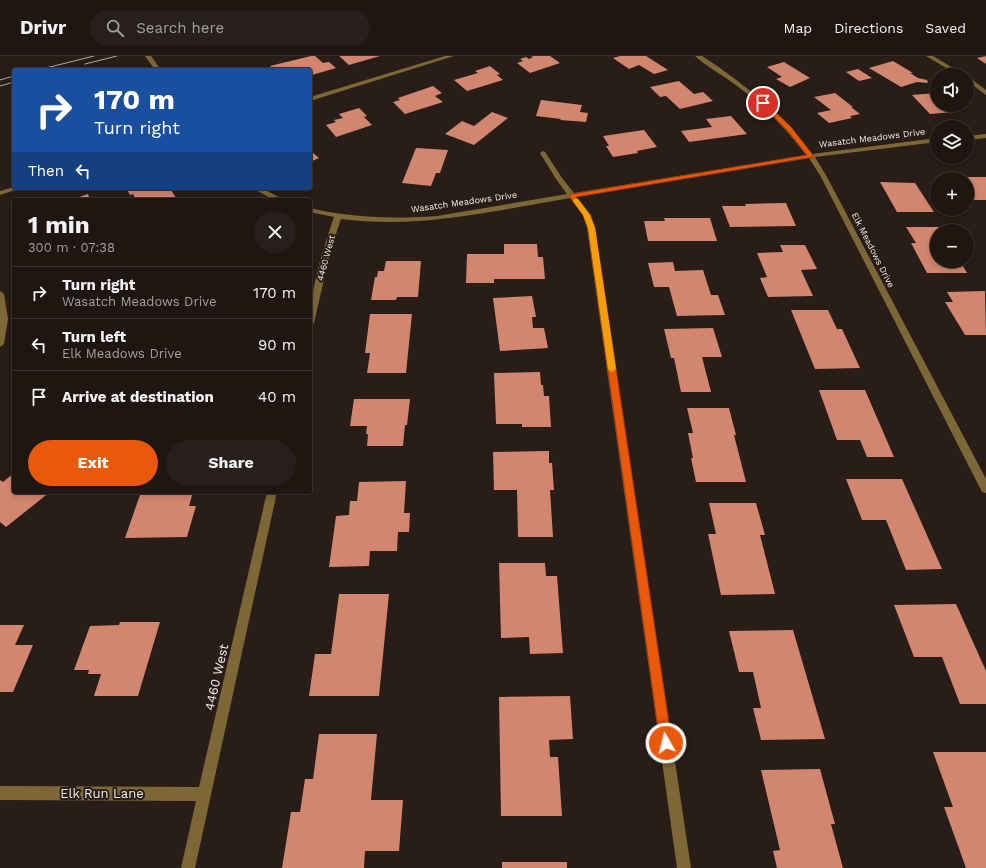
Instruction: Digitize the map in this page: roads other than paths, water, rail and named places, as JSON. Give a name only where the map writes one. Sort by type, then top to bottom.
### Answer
[{"type":"street","points":[[148,56],[157,68]]},
{"type":"street","points":[[312,98],[451,56]]},
{"type":"street","name":"Elk Meadows Drive","points":[[698,56],[733,79],[763,103],[789,129],[811,156],[824,177],[986,489]]},
{"type":"street","points":[[929,56],[950,68]]},
{"type":"street","points":[[974,84],[986,93]]},
{"type":"street","points":[[974,137],[986,136]]},
{"type":"street","name":"Wasatch Meadows Drive","points":[[312,210],[338,216],[376,220],[416,220],[437,218],[811,156],[930,141]]},
{"type":"street","points":[[543,153],[559,180],[587,215],[591,228],[684,868]]},
{"type":"street","points":[[0,193],[12,189]]},
{"type":"street","points":[[260,190],[276,198]]},
{"type":"street","name":"4460 West","points":[[312,315],[327,249],[338,216]]},
{"type":"street","points":[[0,294],[4,305],[4,318],[0,344]]},
{"type":"street","name":"4460 West","points":[[188,868],[272,494]]},
{"type":"street","name":"Elk Run Lane","points":[[0,793],[205,794]]},
{"type":"tram line","points":[[46,68],[94,56]]},
{"type":"tram line","points":[[85,64],[117,56]]},
{"type":"tram line","points":[[0,80],[12,77]]},
{"type":"tram line","points":[[0,86],[12,83]]}]
